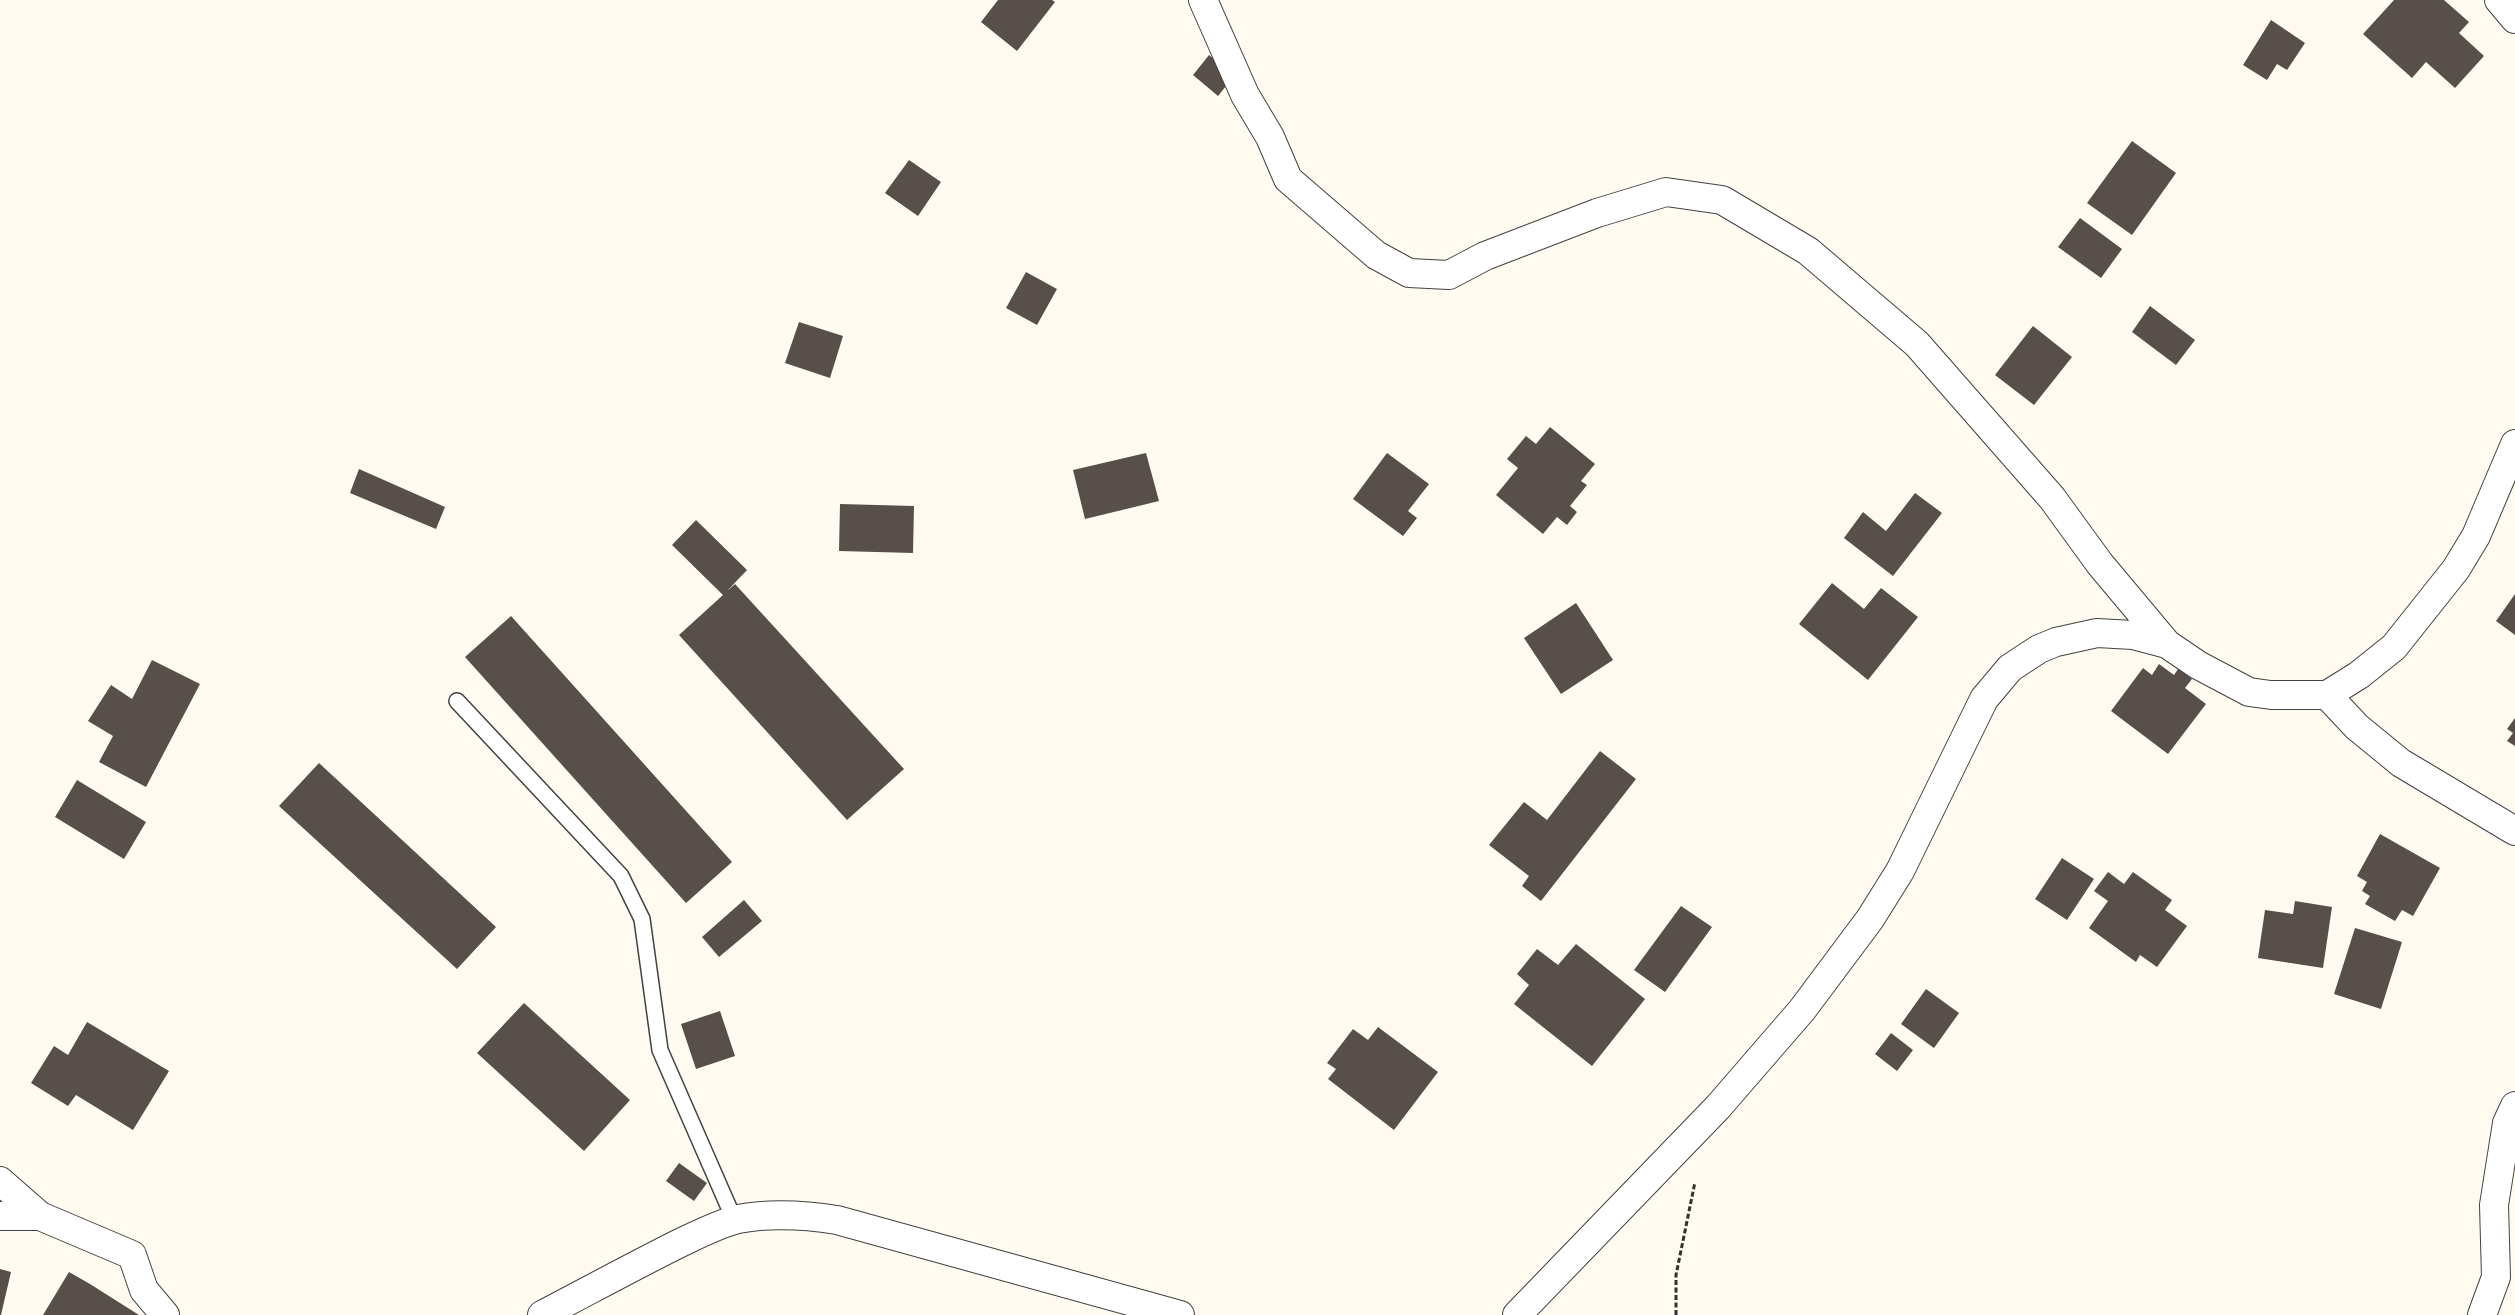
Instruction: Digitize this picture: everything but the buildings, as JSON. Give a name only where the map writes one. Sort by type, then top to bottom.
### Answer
[{"type":"street","points":[[1203,0],[1245,95],[1270,137],[1288,179],[1376,256],[1409,273],[1449,275],[1485,256],[1588,216],[1666,192],[1722,200],[1808,251],[1917,344],[2052,498],[2100,564],[2166,644],[2198,665],[2249,692],[2292,696],[2327,695],[2359,676],[2394,647],[2456,569],[2476,536],[2515,444]]},
{"type":"street","points":[[2499,0],[2515,18]]},
{"type":"street","points":[[1518,1315],[1718,1107],[1808,1002],[1870,919],[1900,871],[1984,699],[2010,668],[2039,649],[2056,642],[2097,633],[2133,635],[2166,644]]},
{"type":"street","points":[[2327,695],[2357,728],[2401,763],[2515,831]]},
{"type":"street","points":[[2482,1315],[2496,1277],[2494,1205],[2507,1123],[2515,1106]]},
{"type":"street","points":[[0,1181],[40,1216],[132,1255],[144,1290],[165,1315]]},
{"type":"street","points":[[0,1216],[40,1216]]},
{"type":"street","points":[[542,1315],[652,1257],[707,1231],[736,1220],[755,1217],[807,1216],[837,1220],[1180,1315]]},
{"type":"lane","points":[[457,702],[622,876],[642,919],[660,1050],[736,1220]]},
{"type":"path","points":[[1676,1315],[1676,1275],[1696,1178]]}]
